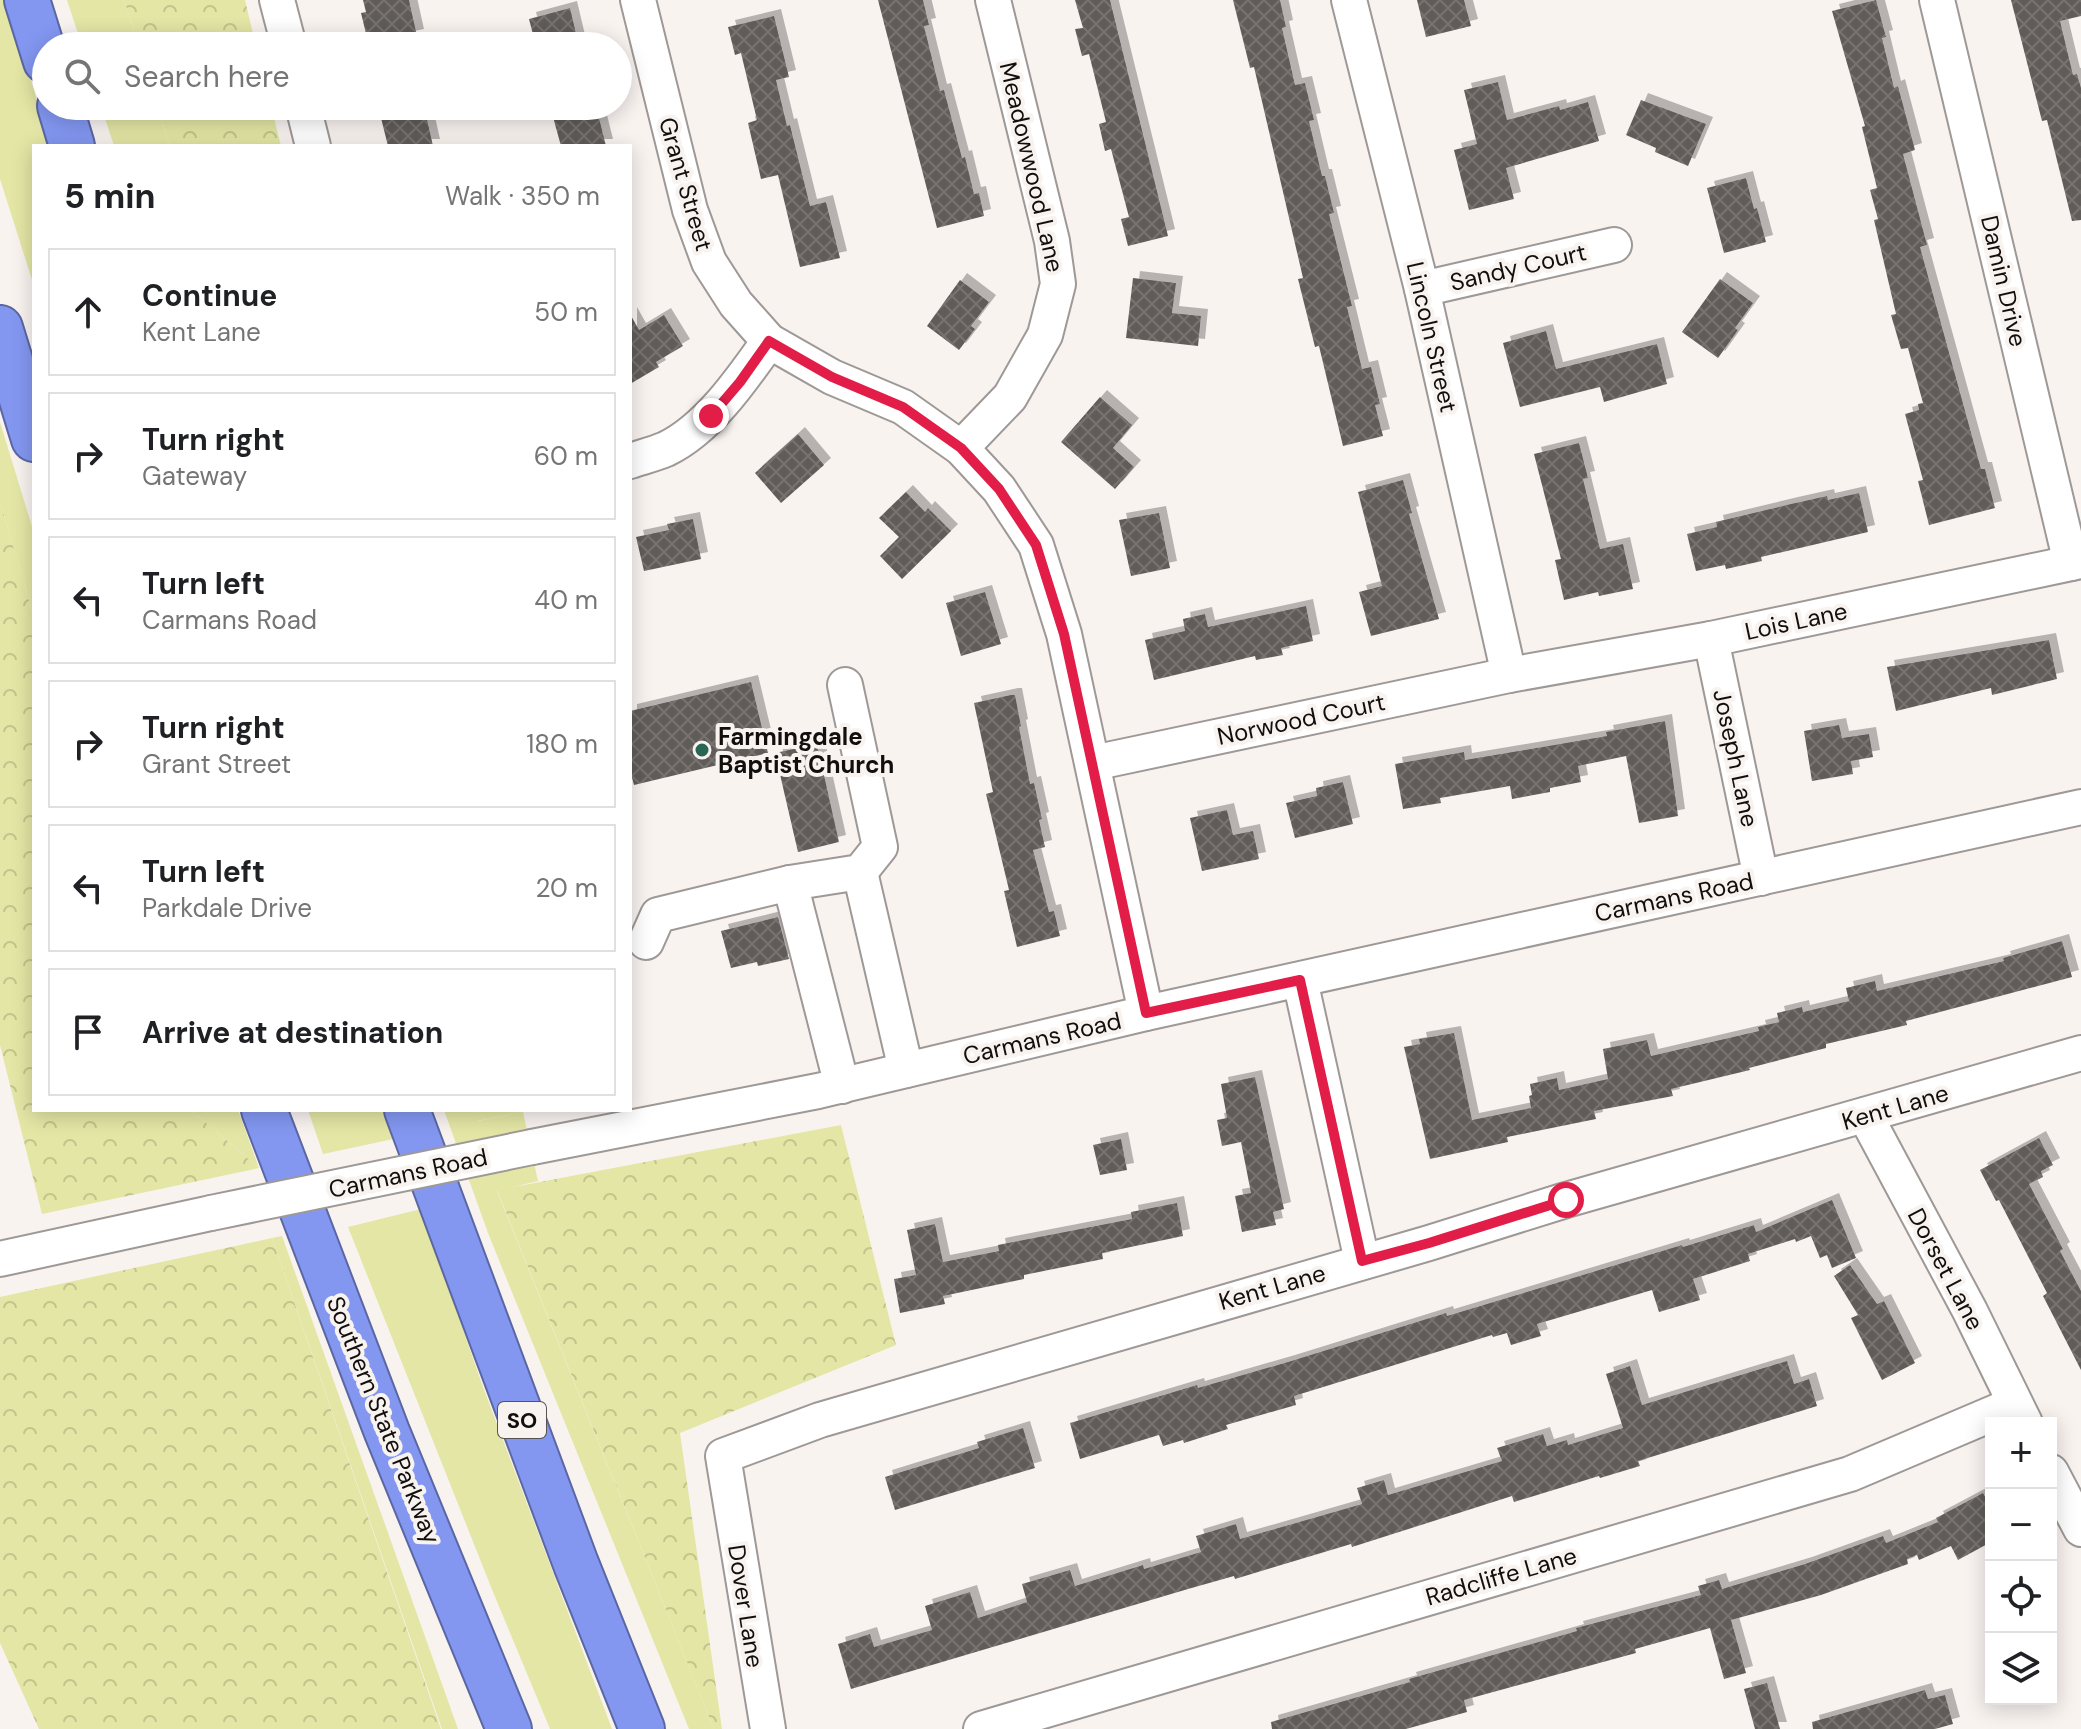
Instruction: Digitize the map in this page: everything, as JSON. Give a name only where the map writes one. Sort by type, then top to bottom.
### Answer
[{"type":"highway","points":[[27,0],[37,32]]},
{"type":"highway","points":[[64,120],[71,144]]},
{"type":"highway","points":[[0,328],[32,432]]},
{"type":"highway","name":"Southern State Parkway","points":[[265,1112],[387,1432],[509,1729]]},
{"type":"highway","name":"SO","points":[[408,1112],[576,1564],[642,1729]]},
{"type":"street","points":[[277,0],[285,32]]},
{"type":"street","name":"Grant Street","points":[[638,0],[690,210],[709,262],[736,304],[769,341],[832,377],[903,407],[961,448],[999,489],[1036,545],[1064,634],[1146,1013]]},
{"type":"street","name":"Meadowwood Lane","points":[[961,448],[1010,397],[1045,335],[1058,284],[1052,241],[993,0]]},
{"type":"street","name":"Lincoln Street","points":[[1349,0],[1422,289],[1509,675]]},
{"type":"street","name":"Damin Drive","points":[[1937,0],[2076,562]]},
{"type":"street","points":[[306,120],[312,144]]},
{"type":"street","name":"Sandy Court","points":[[1422,289],[1614,245]]},
{"type":"street","points":[[632,460],[668,448],[711,416],[769,341]]},
{"type":"street","name":"Lois Lane","points":[[1509,675],[1711,639],[2076,562]]},
{"type":"street","name":"Joseph Lane","points":[[1711,639],[1761,878]]},
{"type":"street","name":"Norwood Court","points":[[1093,763],[1509,675]]},
{"type":"street","points":[[646,942],[658,915],[790,883],[860,872],[880,847],[845,685]]},
{"type":"street","name":"Carmans Road","points":[[0,1259],[532,1147],[842,1086],[1146,1013],[2081,807]]},
{"type":"street","points":[[860,872],[906,1070]]},
{"type":"street","points":[[790,883],[842,1086]]},
{"type":"street","points":[[1300,980],[1362,1261]]},
{"type":"street","name":"Kent Lane","points":[[727,1483],[723,1456],[820,1420],[1429,1243],[1566,1200],[2081,1053]]},
{"type":"street","name":"Dorset Lane","points":[[1865,1115],[1970,1311],[2020,1413]]},
{"type":"street","name":"Radcliffe Lane","points":[[981,1729],[1850,1474],[2020,1413]]},
{"type":"street","name":"Dover Lane","points":[[727,1483],[768,1729]]},
{"type":"street","points":[[2057,1483],[2081,1529]]},
{"type":"green space","points":[[0,0],[8,0],[32,83],[32,120],[43,120],[49,144],[32,144],[32,280],[0,179]]},
{"type":"green space","points":[[67,0],[124,0],[134,32],[77,32]]},
{"type":"green space","points":[[124,0],[245,0],[253,32],[134,32]]},
{"type":"green space","points":[[106,120],[162,120],[169,144],[113,144]]},
{"type":"green space","points":[[162,120],[274,120],[280,144],[169,144]]},
{"type":"green space","points":[[0,422],[32,526],[32,610],[0,502]]},
{"type":"green space","points":[[0,502],[32,610],[32,1112],[193,1112],[259,1168],[42,1214],[0,1045]]},
{"type":"green space","points":[[193,1112],[239,1112],[259,1168]]},
{"type":"green space","points":[[309,1112],[389,1112],[398,1138],[323,1154]]},
{"type":"green space","points":[[445,1112],[475,1112],[478,1121],[523,1112],[538,1181],[497,1191],[714,1729],[689,1729],[488,1233]]},
{"type":"green space","points":[[475,1112],[523,1112],[477,1121]]},
{"type":"green space","points":[[841,1125],[896,1345],[680,1433],[722,1729],[714,1729],[497,1190]]},
{"type":"green space","points":[[421,1209],[483,1387],[612,1729],[550,1729],[348,1227]]},
{"type":"green space","points":[[282,1236],[458,1729],[442,1729],[272,1238]]},
{"type":"green space","points":[[272,1238],[441,1729],[39,1729],[0,1643],[0,1297]]},
{"type":"building","points":[[363,0],[409,0],[416,32],[366,32],[361,13],[366,12]]},
{"type":"building","points":[[878,0],[923,0],[929,25],[924,26],[940,91],[944,90],[962,158],[965,157],[974,194],[979,193],[984,216],[937,228]]},
{"type":"building","points":[[1075,0],[1110,0],[1168,236],[1128,246],[1121,219],[1129,217],[1111,149],[1105,151],[1099,124],[1106,122],[1089,54],[1082,56],[1075,29],[1083,28]]},
{"type":"building","points":[[1233,0],[1280,0],[1286,27],[1282,28],[1295,85],[1305,83],[1314,120],[1309,121],[1334,213],[1329,214],[1352,306],[1347,307],[1362,369],[1371,367],[1380,404],[1375,405],[1383,436],[1343,446],[1319,346],[1315,347],[1298,279],[1303,278],[1254,67],[1250,68]]},
{"type":"building","points":[[1417,0],[1464,0],[1471,26],[1426,37]]},
{"type":"building","points":[[1876,0],[1894,88],[1898,86],[1915,150],[1903,154],[1927,245],[1920,247],[1981,469],[1985,469],[1995,508],[1929,525],[1918,481],[1923,480],[1905,414],[1919,410],[1918,404],[1923,403],[1908,348],[1901,349],[1891,315],[1896,314],[1874,220],[1878,219],[1870,190],[1877,188],[1862,127],[1865,126],[1832,11]]},
{"type":"building","points":[[2011,0],[2081,0],[2081,16],[2060,21],[2073,75],[2077,74],[2081,88],[2081,220],[2072,221],[2047,120],[2042,121]]},
{"type":"building","points":[[570,8],[576,32],[532,32],[529,19]]},
{"type":"building","points":[[774,16],[789,77],[776,80],[787,126],[790,125],[810,206],[826,202],[840,258],[800,267],[778,175],[761,179],[748,123],[757,120],[741,53],[735,55],[728,27]]},
{"type":"building","points":[[1498,82],[1507,120],[1588,102],[1599,141],[1506,168],[1514,199],[1469,210],[1454,150],[1477,144],[1464,90]]},
{"type":"building","points":[[1641,100],[1706,124],[1688,166],[1626,135]]},
{"type":"building","points":[[382,120],[427,120],[433,144],[388,144]]},
{"type":"building","points":[[554,120],[600,120],[606,144],[560,144]]},
{"type":"building","points":[[1746,178],[1766,242],[1724,253],[1707,188]]},
{"type":"building","points":[[1133,278],[1176,283],[1172,313],[1201,316],[1198,346],[1126,338]]},
{"type":"building","points":[[1720,279],[1753,303],[1718,358],[1682,332]]},
{"type":"building","points":[[960,280],[989,302],[971,326],[975,329],[959,350],[927,326]]},
{"type":"building","points":[[664,315],[683,346],[656,362],[659,367],[632,383],[632,318],[639,330]]},
{"type":"building","points":[[1546,331],[1556,369],[1657,344],[1667,384],[1604,402],[1600,387],[1520,407],[1503,343]]},
{"type":"building","points":[[1100,397],[1132,425],[1113,448],[1134,467],[1115,489],[1061,442]]},
{"type":"building","points":[[798,434],[824,465],[781,503],[755,473]]},
{"type":"building","points":[[1579,443],[1588,478],[1583,479],[1600,549],[1623,544],[1633,589],[1599,596],[1598,592],[1564,600],[1555,560],[1561,559],[1534,454]]},
{"type":"building","points":[[1403,480],[1412,513],[1409,514],[1439,619],[1371,636],[1359,592],[1382,586],[1358,492]]},
{"type":"building","points":[[906,492],[925,512],[928,508],[951,531],[902,579],[880,556],[899,537],[879,518]]},
{"type":"building","points":[[1859,493],[1868,532],[1761,557],[1762,561],[1726,569],[1725,565],[1696,571],[1687,534],[1717,527],[1716,522],[1791,504]]},
{"type":"building","points":[[1159,513],[1170,568],[1131,576],[1119,520]]},
{"type":"building","points":[[693,519],[701,559],[644,571],[636,537],[669,530],[667,524]]},
{"type":"building","points":[[985,592],[1001,644],[961,656],[946,603]]},
{"type":"building","points":[[1306,606],[1313,641],[1281,648],[1283,655],[1256,660],[1255,656],[1154,680],[1145,640],[1185,631],[1183,619],[1205,614],[1208,627]]},
{"type":"building","points":[[2049,640],[2057,679],[1992,695],[1991,688],[1896,711],[1887,667]]},
{"type":"building","points":[[751,682],[768,753],[634,785],[632,711]]},
{"type":"building","points":[[1015,695],[1030,784],[1034,783],[1042,819],[1039,820],[1045,847],[1033,850],[1049,912],[1054,911],[1060,936],[1017,947],[1004,891],[1009,890],[986,794],[993,792],[974,703]]},
{"type":"building","points":[[1665,721],[1678,816],[1639,823],[1626,756],[1578,766],[1581,782],[1550,788],[1550,792],[1512,799],[1510,786],[1440,798],[1441,803],[1403,809],[1395,764],[1464,752],[1465,760],[1607,736],[1606,732]]},
{"type":"building","points":[[1839,725],[1842,738],[1869,734],[1873,757],[1851,761],[1853,774],[1812,781],[1804,731]]},
{"type":"building","points":[[817,744],[839,842],[798,852],[775,753]]},
{"type":"building","points":[[1343,782],[1353,824],[1295,838],[1286,803],[1317,796],[1316,788]]},
{"type":"building","points":[[1227,810],[1233,835],[1253,831],[1259,859],[1202,871],[1190,818]]},
{"type":"building","points":[[778,917],[789,959],[731,968],[721,931]]},
{"type":"building","points":[[2062,941],[2072,977],[1906,1021],[1907,1025],[1826,1044],[1826,1048],[1750,1070],[1671,1089],[1673,1096],[1594,1111],[1596,1119],[1507,1137],[1508,1142],[1430,1159],[1404,1047],[1420,1044],[1419,1039],[1454,1033],[1472,1120],[1531,1108],[1530,1084],[1557,1078],[1559,1090],[1608,1079],[1603,1049],[1647,1040],[1651,1056],[1759,1031],[1758,1027],[1779,1022],[1777,1013],[1802,1007],[1803,1012],[1849,1001],[1846,988],[1875,981],[1877,991],[2004,961],[2003,958]]},
{"type":"building","points":[[1255,1077],[1284,1209],[1273,1212],[1276,1225],[1242,1232],[1235,1196],[1251,1193],[1241,1142],[1222,1146],[1217,1120],[1227,1118],[1221,1084]]},
{"type":"building","points":[[2039,1138],[2053,1165],[2041,1171],[2043,1177],[2029,1184],[2081,1291],[2081,1370],[2043,1296],[2047,1293],[1980,1170]]},
{"type":"building","points":[[1121,1139],[1127,1170],[1100,1175],[1093,1145]]},
{"type":"building","points":[[1832,1200],[1856,1258],[1832,1268],[1827,1255],[1820,1258],[1811,1236],[1796,1242],[1795,1239],[1748,1254],[1750,1261],[1693,1279],[1700,1300],[1659,1312],[1652,1290],[1537,1324],[1541,1336],[1511,1345],[1507,1333],[1492,1335],[1294,1396],[1296,1405],[1226,1425],[1228,1429],[1184,1443],[1183,1440],[1163,1446],[1159,1435],[1080,1459],[1070,1423],[1288,1362],[1446,1313],[1447,1316],[1682,1245],[1754,1225],[1756,1232]]},
{"type":"building","points":[[1177,1203],[1183,1236],[1102,1253],[1103,1259],[1024,1275],[1024,1279],[943,1296],[945,1304],[900,1313],[894,1279],[916,1275],[907,1230],[935,1224],[943,1262],[999,1251],[998,1245],[1132,1219],[1131,1212]]},
{"type":"building","points":[[1850,1265],[1877,1304],[1884,1301],[1915,1363],[1882,1380],[1851,1318],[1858,1315],[1834,1276]]},
{"type":"building","points":[[1787,1361],[1794,1384],[1809,1379],[1817,1406],[1638,1461],[1640,1466],[1600,1478],[1514,1502],[1512,1496],[1352,1547],[1351,1544],[1235,1579],[1234,1576],[1188,1589],[851,1689],[838,1644],[870,1634],[874,1647],[932,1630],[925,1606],[970,1592],[978,1618],[1027,1602],[1022,1584],[1070,1570],[1075,1586],[1143,1565],[1144,1569],[1201,1552],[1196,1536],[1236,1524],[1240,1539],[1362,1504],[1357,1488],[1384,1480],[1388,1495],[1502,1461],[1497,1448],[1543,1434],[1547,1446],[1567,1440],[1568,1445],[1623,1428],[1606,1374],[1630,1366],[1642,1405]]},
{"type":"building","points":[[1023,1428],[1035,1468],[895,1510],[885,1477],[979,1448],[977,1442]]},
{"type":"building","points":[[1983,1493],[1985,1545],[1958,1560],[1951,1546],[1919,1560],[1917,1555],[1907,1559],[1908,1564],[1821,1595],[1731,1620],[1746,1673],[1724,1679],[1710,1628],[1635,1649],[1636,1653],[1464,1700],[1467,1712],[1406,1729],[1272,1729],[1271,1722],[1577,1631],[1576,1628],[1701,1595],[1698,1586],[1719,1580],[1722,1589],[1883,1536],[1886,1543],[1938,1522],[1936,1518]]},
{"type":"building","points":[[1767,1683],[1780,1729],[1755,1729],[1744,1689]]},
{"type":"building","points":[[1925,1690],[1928,1699],[1945,1695],[1953,1724],[1935,1729],[1813,1729],[1812,1722]]},
{"type":"place","name":"Farmingdale Baptist Church","points":[[702,750]]},
{"type":"route","points":[[711,416],[769,341],[832,377],[903,407],[961,448],[999,489],[1036,545],[1064,634],[1146,1013],[1300,980],[1362,1261],[1566,1200]]}]
